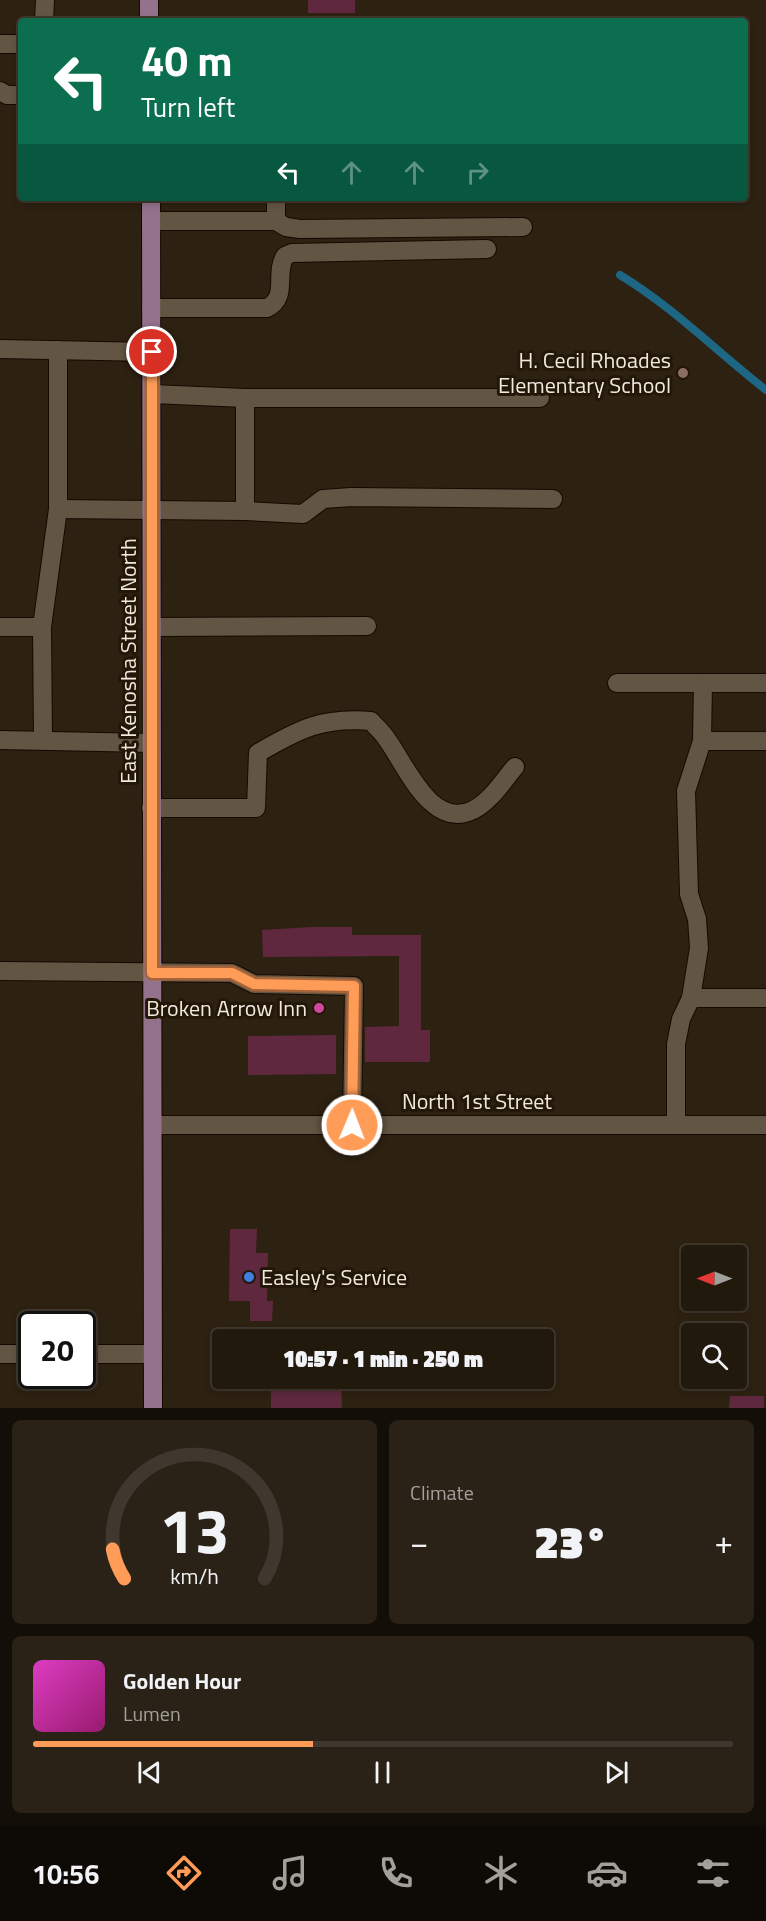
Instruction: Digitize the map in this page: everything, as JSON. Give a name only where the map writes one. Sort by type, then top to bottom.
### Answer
[{"type":"main road","points":[[149,0],[149,18]]},
{"type":"main road","name":"East Kenosha Street North","points":[[151,201],[153,1354]]},
{"type":"main road","points":[[153,1354],[153,1408]]},
{"type":"street","points":[[44,18],[45,0]]},
{"type":"street","points":[[0,44],[18,44]]},
{"type":"street","points":[[0,91],[7,95],[18,95]]},
{"type":"street","points":[[276,201],[276,221]]},
{"type":"street","points":[[152,221],[276,221],[286,227],[300,229],[523,227]]},
{"type":"street","points":[[152,308],[267,308],[277,303],[280,296],[280,263],[285,255],[292,253],[487,249]]},
{"type":"street","points":[[0,349],[152,352]]},
{"type":"street","points":[[43,739],[42,627],[57,509],[58,350]]},
{"type":"street","points":[[152,394],[245,398],[540,398]]},
{"type":"street","points":[[245,398],[245,512]]},
{"type":"street","points":[[57,509],[303,514],[323,500],[351,497],[554,499]]},
{"type":"street","points":[[152,627],[367,626]]},
{"type":"street","points":[[0,627],[42,627]]},
{"type":"street","points":[[617,683],[766,683]]},
{"type":"street","points":[[676,1125],[676,1044],[681,1019],[691,998],[699,948],[696,919],[689,894],[686,791],[702,741],[703,683]]},
{"type":"street","points":[[152,808],[256,808],[258,753],[286,737],[340,719],[371,721],[386,738],[407,773],[435,807],[448,814],[473,810],[515,767]]},
{"type":"street","points":[[0,740],[43,739],[152,743]]},
{"type":"street","points":[[702,741],[766,741]]},
{"type":"street","points":[[0,971],[232,973],[254,984],[354,986],[352,1125]]},
{"type":"street","points":[[691,998],[764,998]]},
{"type":"street","name":"North 1st Street","points":[[153,1125],[766,1125]]},
{"type":"street","points":[[0,1354],[18,1354]]},
{"type":"street","points":[[96,1354],[153,1354]]},
{"type":"building","points":[[308,0],[355,0],[355,13],[308,13]]},
{"type":"building","points":[[352,927],[352,935],[421,935],[421,1030],[430,1030],[430,1062],[365,1062],[365,1027],[399,1026],[399,956],[263,957],[262,930]]},
{"type":"building","points":[[336,1035],[336,1074],[248,1075],[248,1036]]},
{"type":"building","name":"Easley's Service","points":[[230,1229],[257,1229],[256,1253],[268,1253],[267,1301],[273,1301],[272,1321],[250,1321],[250,1301],[229,1301]]},
{"type":"building","points":[[271,1389],[341,1389],[342,1408],[271,1408]]},
{"type":"building","points":[[730,1396],[764,1396],[764,1408],[729,1408]]},
{"type":"waterway","points":[[620,275],[677,315],[766,390]]},
{"type":"place","name":"H. Cecil Rhoades Elementary School","points":[[683,373]]},
{"type":"place","name":"Broken Arrow Inn","points":[[319,1008]]},
{"type":"place","name":"Easley's Service","points":[[249,1277]]},
{"type":"route","points":[[152,352],[152,973],[232,973],[254,984],[354,986],[352,1125]]}]
